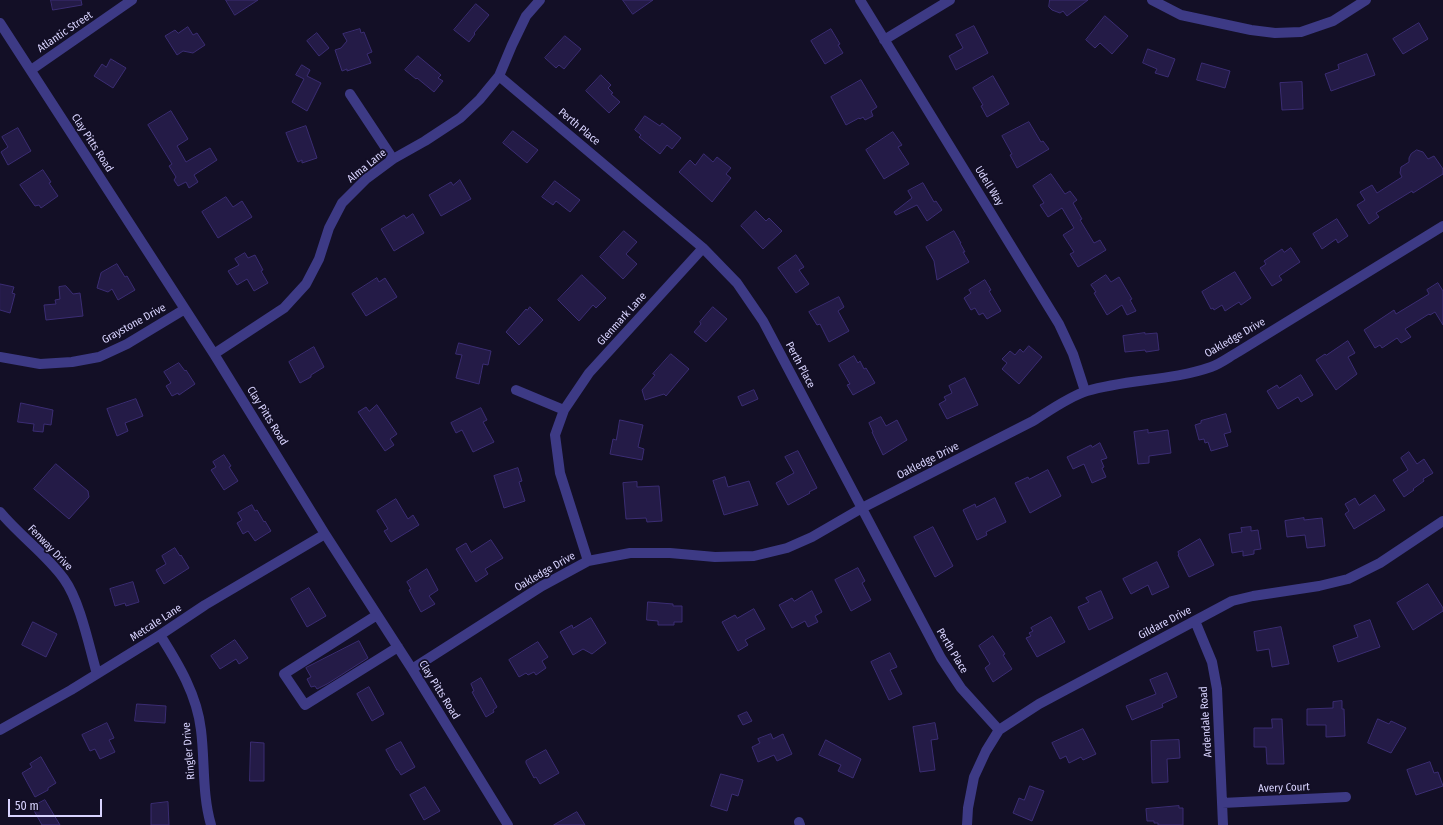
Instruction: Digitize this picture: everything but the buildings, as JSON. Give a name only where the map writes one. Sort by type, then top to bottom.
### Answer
[{"type":"street","name":"Atlantic Street","points":[[30,70],[132,0]]},
{"type":"street","name":"Alma Lane","points":[[214,354],[284,308],[306,284],[319,259],[329,228],[342,203],[366,179],[393,159],[425,141],[460,118],[480,99],[499,76],[526,16],[540,0]]},
{"type":"street","name":"Udell Way","points":[[860,0],[1059,324],[1073,354],[1085,391]]},
{"type":"street","points":[[884,40],[950,0]]},
{"type":"street","points":[[1152,0],[1181,14],[1251,30],[1275,33],[1301,32],[1333,21],[1366,0]]},
{"type":"street","name":"Clay Pitts Road","points":[[0,23],[214,354],[508,825]]},
{"type":"street","name":"Perth Place","points":[[499,76],[703,248],[737,283],[764,321],[941,658],[961,688],[999,730]]},
{"type":"street","points":[[350,94],[393,159]]},
{"type":"street","points":[[1440,228],[1443,239]]},
{"type":"street","name":"Oakledge Drive","points":[[412,670],[542,586],[588,561],[630,553],[670,553],[715,557],[754,556],[786,548],[812,537],[862,508],[1026,424],[1059,404],[1085,391],[1113,385],[1182,375],[1212,367],[1440,228]]},
{"type":"street","name":"Glenmark Lane","points":[[588,561],[560,473],[555,435],[564,410],[589,373],[703,248]]},
{"type":"street","name":"Graystone Drive","points":[[0,358],[40,364],[72,362],[100,357],[127,344],[184,309]]},
{"type":"street","points":[[516,390],[564,410]]},
{"type":"street","name":"Fenway Drive","points":[[0,512],[64,579],[76,602],[96,674]]},
{"type":"street","name":"Gildare Drive","points":[[967,825],[968,808],[974,777],[986,751],[999,730],[1039,704],[1232,602],[1253,596],[1320,586],[1348,580],[1380,563],[1443,521]]},
{"type":"street","name":"Metcale Lane","points":[[0,730],[96,674],[160,635],[211,601],[325,534]]},
{"type":"street","points":[[377,615],[284,674],[304,705],[398,647]]},
{"type":"street","name":"Ardendale Road","points":[[1195,621],[1212,662],[1217,689],[1223,825]]},
{"type":"street","name":"Ringler Drive","points":[[160,635],[186,680],[195,704],[201,730],[204,788],[211,825]]},
{"type":"street","name":"Avery Court","points":[[1222,803],[1346,797]]}]
